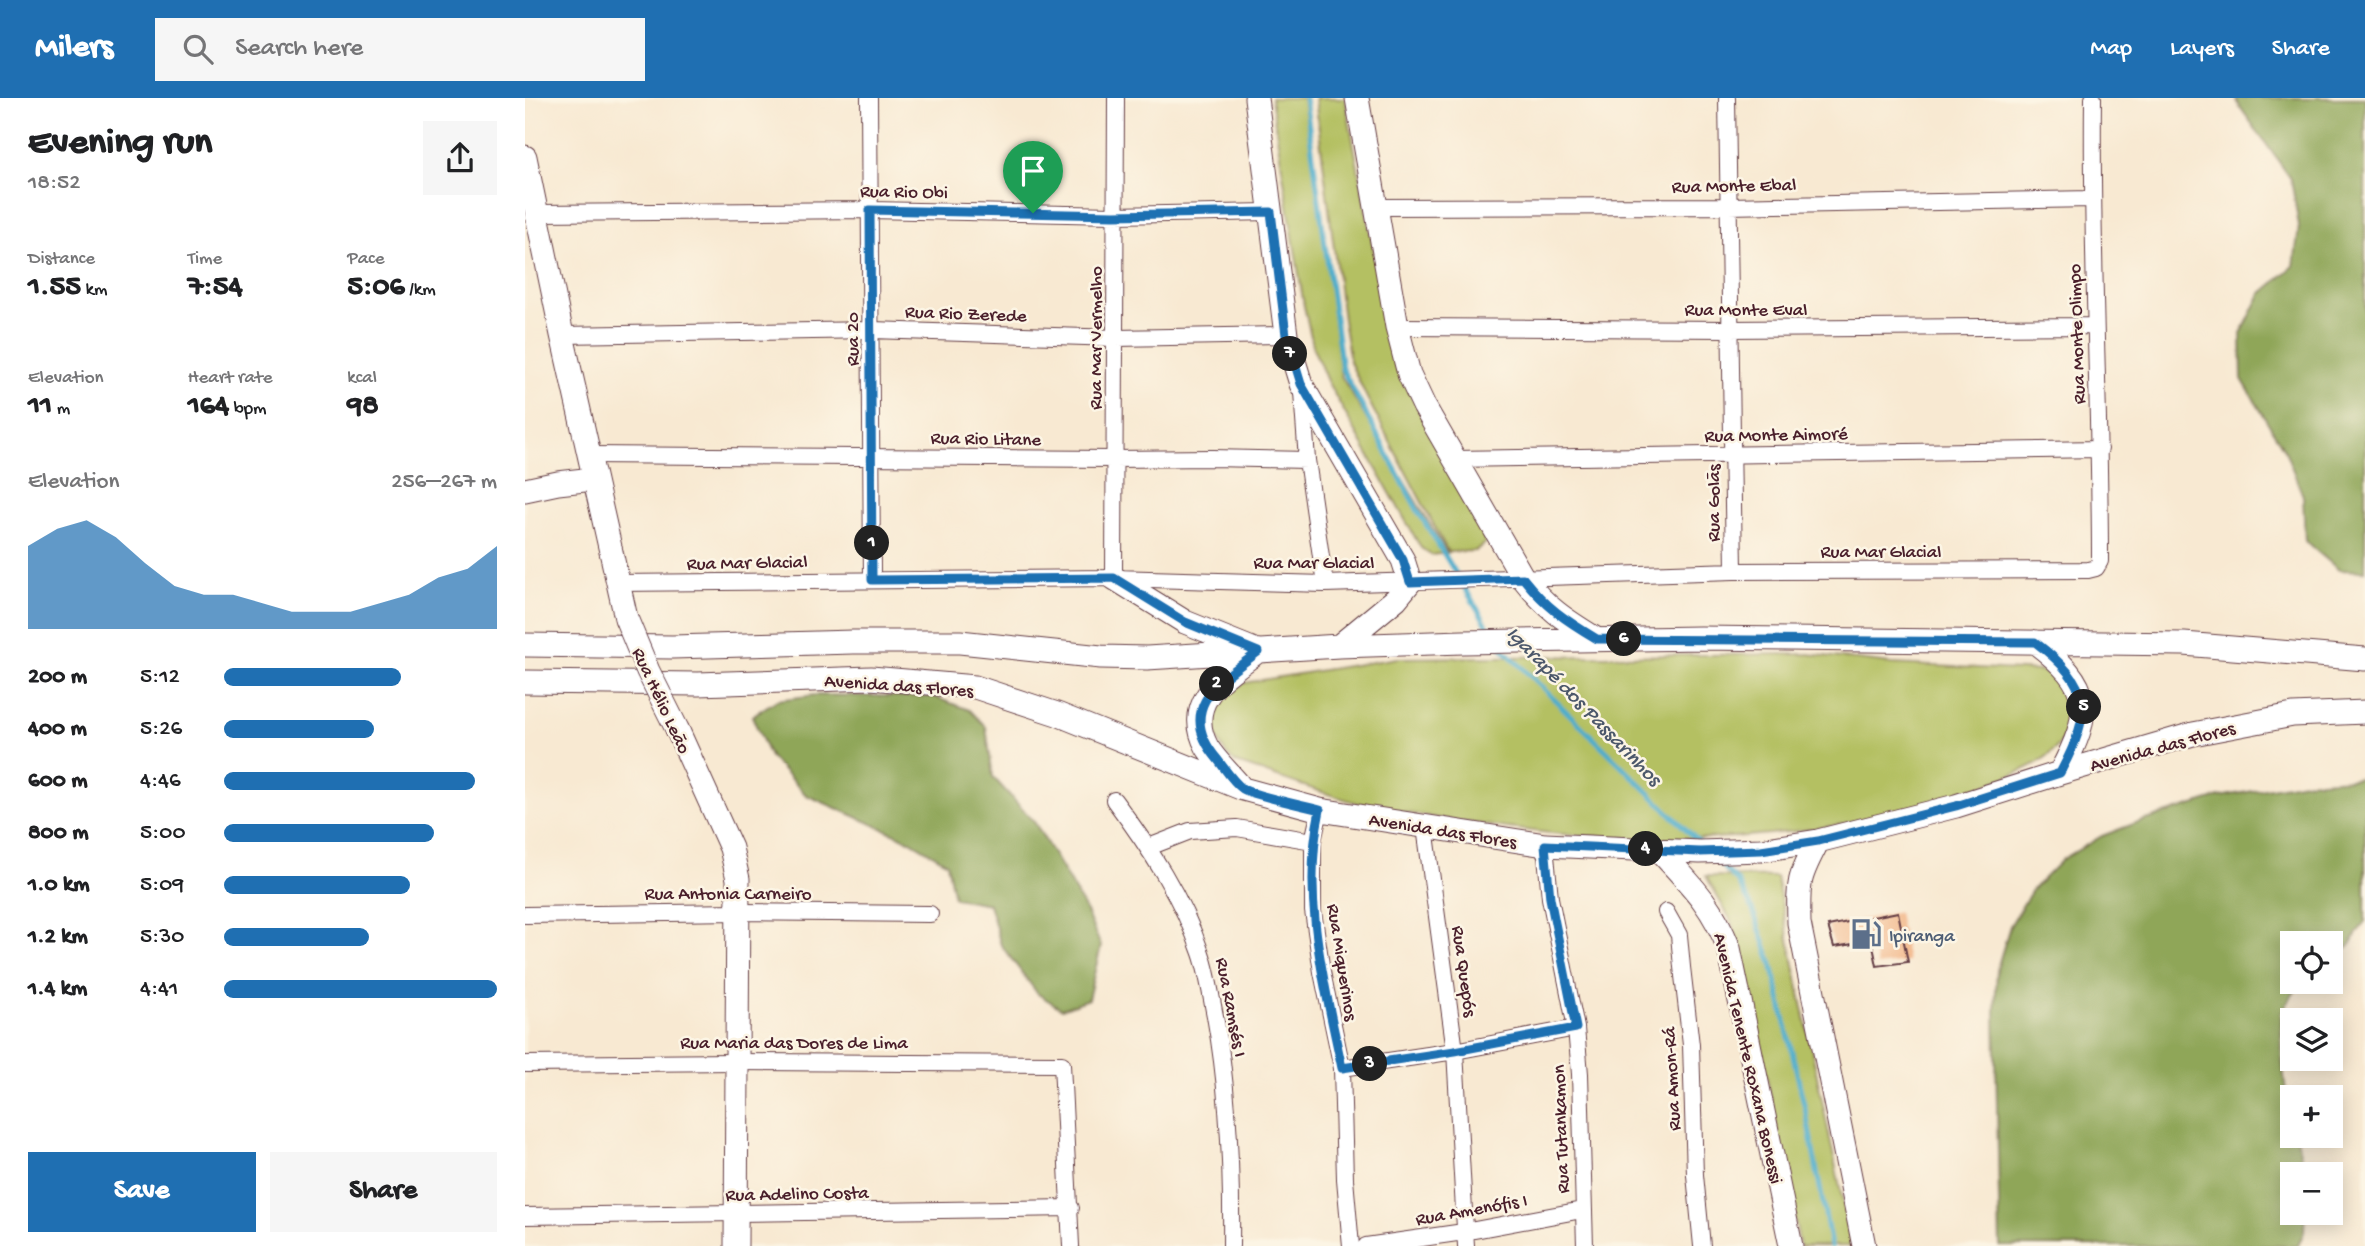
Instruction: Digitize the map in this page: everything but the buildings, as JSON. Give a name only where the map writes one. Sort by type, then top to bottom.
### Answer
[{"type":"main road","points":[[1256,98],[1286,335],[1301,384],[1403,560],[1410,582],[1396,599],[1339,646]]},
{"type":"main road","points":[[1357,98],[1397,327],[1409,374],[1424,406],[1523,578],[1540,600],[1597,639]]},
{"type":"main road","name":"Rua Hélio Leão","points":[[525,157],[625,618],[730,848],[738,879],[736,1246]]},
{"type":"main road","points":[[525,490],[593,479]]},
{"type":"main road","points":[[1114,578],[1185,622],[1258,652]]},
{"type":"main road","name":"Avenida das Flores","points":[[525,645],[672,647],[960,642],[1101,657],[1147,657],[1339,646],[1597,639],[2035,642],[2184,644],[2259,648],[2365,659]]},
{"type":"main road","points":[[2035,642],[2069,671],[2084,707],[2076,743],[2060,773]]},
{"type":"main road","points":[[1243,789],[1209,749],[1202,734],[1199,715],[1207,694],[1258,652]]},
{"type":"main road","name":"Avenida das Flores","points":[[525,681],[698,684],[871,678],[975,687],[1057,714],[1243,789],[1320,810],[1545,845],[1700,852],[1761,850],[1818,841],[1956,806],[2193,734],[2293,715],[2365,712]]},
{"type":"main road","points":[[1818,841],[1801,873],[1798,886],[1799,923],[1864,1246]]},
{"type":"main road","name":"Avenida Tenente Roxana Bonessi","points":[[1659,850],[1704,899],[1718,920],[1729,948],[1791,1246]]},
{"type":"street","name":"Rua 20","points":[[869,98],[872,580]]},
{"type":"street","name":"Rua Mar Vermelho","points":[[1114,578],[1116,98]]},
{"type":"street","name":"Rua Golãs","points":[[1727,98],[1734,571]]},
{"type":"street","name":"Rua Monte Olimpo","points":[[2093,98],[2092,199],[2100,449],[2100,561],[2096,568]]},
{"type":"street","name":"Rua Monte Ebal","points":[[1376,207],[1729,206],[2092,199]]},
{"type":"street","name":"Rua Rio Obi","points":[[537,213],[870,210],[1114,215],[1271,212]]},
{"type":"street","name":"Rua Monte Eval","points":[[1397,327],[1730,329],[2095,326]]},
{"type":"street","name":"Rua Rio Zerede","points":[[562,335],[872,330],[1116,338],[1286,335]]},
{"type":"street","points":[[1301,384],[1307,460],[1325,584]]},
{"type":"street","name":"Rua Monte Aimoré","points":[[1454,459],[2100,449]]},
{"type":"street","name":"Rua Rio Litane","points":[[589,455],[1307,460]]},
{"type":"street","name":"Rua Mar Glacial","points":[[616,583],[1114,578],[1325,584],[1734,571],[2096,568]]},
{"type":"street","name":"Rua Ramsés I","points":[[1114,800],[1149,847],[1189,922],[1202,956],[1222,1055],[1232,1161],[1231,1246]]},
{"type":"street","name":"Rua Miquerinos","points":[[1320,810],[1313,841],[1313,911],[1342,1068],[1350,1246]]},
{"type":"street","name":"Rua Quepós","points":[[1425,827],[1455,1051],[1465,1239]]},
{"type":"street","points":[[1149,847],[1190,831],[1237,828],[1313,841]]},
{"type":"street","name":"Rua Tutankamon","points":[[1545,845],[1550,898],[1576,1028],[1585,1246]]},
{"type":"street","name":"Rua Antonia Carneiro","points":[[525,915],[738,912],[930,914]]},
{"type":"street","name":"Rua Amon-Rá","points":[[1666,912],[1679,935],[1691,1045],[1695,1175],[1702,1246]]},
{"type":"street","points":[[1342,1068],[1455,1051],[1576,1028]]},
{"type":"street","name":"Rua Maria das Dores de Lima","points":[[525,1063],[1062,1064],[1071,1208]]},
{"type":"street","points":[[1071,1208],[1071,1246]]},
{"type":"street","name":"Rua Adelino Costa","points":[[525,1216],[1071,1208]]},
{"type":"street","name":"Rua Amenófis I","points":[[1366,1246],[1465,1239],[1582,1210]]},
{"type":"green space","points":[[1271,98],[1303,98],[1318,189],[1341,376],[1447,553],[1432,555],[1421,548],[1327,381],[1314,350],[1304,306]]},
{"type":"green space","points":[[1315,98],[1345,98],[1395,365],[1482,527],[1485,543],[1475,551],[1448,552],[1350,362]]},
{"type":"green space","points":[[2236,98],[2365,98],[2365,571],[2339,570],[2305,541],[2303,496],[2286,453],[2242,379],[2241,334],[2261,294],[2294,266],[2299,226],[2291,179]]},
{"type":"green space","points":[[1808,654],[1891,664],[2042,671],[2054,681],[2063,694],[2068,709],[2068,725],[2055,749],[2032,766],[1977,788],[1915,808],[1788,832],[1659,839],[1530,831],[1362,804],[1236,763],[1226,754],[1216,732],[1218,709],[1232,690],[1244,683],[1397,658]]},
{"type":"green space","points":[[815,695],[934,697],[970,710],[986,727],[993,777],[1035,823],[1083,905],[1101,946],[1088,999],[1062,1009],[1038,994],[1001,945],[989,904],[954,898],[947,863],[909,840],[806,795],[770,757],[752,716],[777,700]]},
{"type":"green space","points":[[2365,778],[2365,921],[2349,946],[2343,950],[2343,931],[2280,931],[2280,994],[2293,994],[2284,1008],[2280,1008],[2280,1071],[2284,1071],[2285,1085],[2280,1085],[2280,1148],[2299,1148],[2302,1162],[2280,1162],[2280,1225],[2304,1225],[2298,1246],[2000,1246],[1995,1012],[1997,969],[2010,926],[2032,890],[2063,859],[2102,836],[2219,797],[2305,782]]},
{"type":"green space","points":[[1706,876],[1776,877],[1852,1246],[1800,1246],[1744,960],[1730,919]]},
{"type":"waterway","name":"Igarapé dos Passarinhos","points":[[1305,98],[1342,369],[1419,513],[1494,636]]},
{"type":"waterway","name":"Igarapé dos Passarinhos","points":[[1501,647],[1701,844]]},
{"type":"waterway","name":"Igarapé dos Passarinhos","points":[[1715,859],[1738,882],[1752,908],[1772,964],[1806,1113],[1831,1246]]},
{"type":"place","name":"Ipiranga","points":[[1866,934]]},
{"type":"route","points":[[870,210],[1033,213],[1114,215],[1271,212],[1291,358],[1301,384],[1403,560],[1410,582],[1523,578],[1540,600],[1597,639],[2035,642],[2069,671],[2082,697],[2083,721],[2076,743],[2060,773],[1956,806],[1818,841],[1761,850],[1700,852],[1545,845],[1550,898],[1576,1028],[1455,1051],[1342,1068],[1313,911],[1313,841],[1320,810],[1243,789],[1209,749],[1202,734],[1199,715],[1207,694],[1258,652],[1185,622],[1114,578],[872,580],[870,210]]}]
